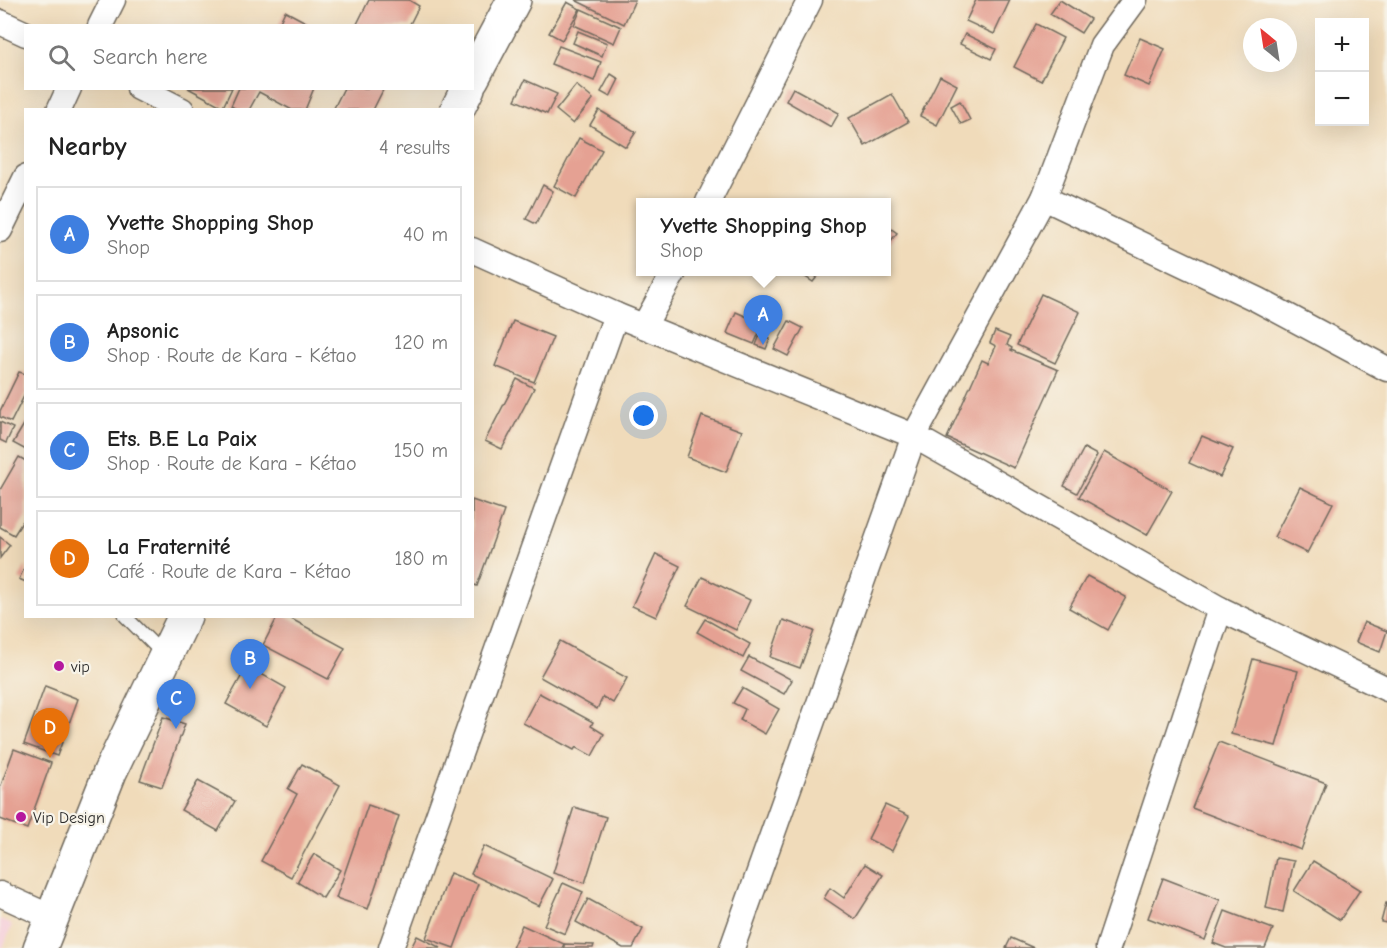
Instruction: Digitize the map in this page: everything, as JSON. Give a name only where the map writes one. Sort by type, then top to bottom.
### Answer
[{"type":"main road","points":[[474,75],[514,0]]},
{"type":"main road","points":[[458,108],[467,90]]},
{"type":"main road","points":[[40,948],[110,772],[184,618]]},
{"type":"street","points":[[101,24],[113,0]]},
{"type":"street","points":[[710,198],[810,0]]},
{"type":"street","points":[[732,948],[914,436],[1044,198],[1102,45],[1135,0]]},
{"type":"street","points":[[0,22],[24,33]]},
{"type":"street","points":[[59,108],[68,90]]},
{"type":"street","points":[[143,90],[178,108]]},
{"type":"street","points":[[0,230],[24,181]]},
{"type":"street","points":[[1044,198],[1258,300],[1387,369]]},
{"type":"street","points":[[474,250],[616,315],[914,436],[1220,609],[1387,689]]},
{"type":"street","points":[[644,326],[672,276]]},
{"type":"street","points":[[391,948],[616,315]]},
{"type":"street","points":[[1108,948],[1220,609]]},
{"type":"street","points":[[0,894],[51,917]]},
{"type":"lane","points":[[127,618],[165,656]]},
{"type":"shaded area","points":[[0,919],[12,925],[3,948],[0,948]]},
{"type":"building","points":[[369,0],[409,0],[419,6],[410,24],[357,24]]},
{"type":"building","points":[[575,0],[635,0],[624,24]]},
{"type":"building","points":[[976,0],[1010,0],[994,34],[966,21]]},
{"type":"building","points":[[1060,0],[1090,19],[1081,33],[1050,14]]},
{"type":"building","points":[[567,2],[580,9],[562,40],[549,33]]},
{"type":"building","points":[[581,9],[621,27],[614,43],[574,25]]},
{"type":"building","points":[[285,11],[309,24],[279,24]]},
{"type":"building","points":[[1036,24],[1063,38],[1041,81],[1014,67]]},
{"type":"building","points":[[578,31],[607,43],[602,56],[573,43]]},
{"type":"building","points":[[965,34],[996,49],[991,59],[960,44]]},
{"type":"building","points":[[1140,38],[1165,49],[1149,86],[1124,75]]},
{"type":"building","points":[[559,46],[601,62],[594,81],[551,64]]},
{"type":"building","points":[[611,74],[619,79],[610,97],[601,92]]},
{"type":"building","points":[[940,76],[957,85],[937,125],[920,116]]},
{"type":"building","points":[[525,80],[557,94],[547,114],[515,100]]},
{"type":"building","points":[[576,85],[593,99],[573,124],[556,110]]},
{"type":"building","points":[[793,88],[839,113],[831,127],[786,101]]},
{"type":"building","points":[[192,90],[231,90],[223,107]]},
{"type":"building","points":[[238,90],[313,90],[306,108],[288,108],[259,92],[250,108],[231,106]]},
{"type":"building","points":[[343,90],[383,90],[374,108],[334,108]]},
{"type":"building","points":[[892,94],[908,122],[865,146],[849,118]]},
{"type":"building","points":[[960,101],[970,120],[961,124],[951,106]]},
{"type":"building","points":[[599,110],[636,132],[626,147],[590,125]]},
{"type":"building","points":[[579,138],[602,150],[576,198],[554,186]]},
{"type":"building","points":[[543,185],[553,191],[536,224],[526,219]]},
{"type":"building","points":[[891,229],[897,233],[891,241]]},
{"type":"building","points":[[804,276],[818,276],[813,282]]},
{"type":"building","points":[[1041,294],[1080,312],[1055,363],[1017,345]]},
{"type":"building","points":[[736,312],[763,324],[754,344],[727,333]]},
{"type":"building","points":[[513,321],[553,337],[534,382],[495,366]]},
{"type":"building","points":[[789,321],[803,328],[788,356],[774,349]]},
{"type":"building","points":[[995,331],[1010,337],[1007,345],[1012,348],[1011,350],[1058,370],[1014,468],[947,438],[982,360],[988,363],[996,346],[990,343]]},
{"type":"building","points":[[760,335],[770,339],[766,349],[756,345]]},
{"type":"building","points":[[19,372],[24,373],[24,396],[11,422],[0,417],[0,411]]},
{"type":"building","points":[[517,379],[534,388],[502,449],[485,441]]},
{"type":"building","points":[[702,416],[742,431],[726,472],[687,457]]},
{"type":"building","points":[[0,422],[13,428],[6,443],[0,440]]},
{"type":"building","points":[[24,424],[24,449],[13,443]]},
{"type":"building","points":[[1202,436],[1233,449],[1220,477],[1189,463]]},
{"type":"building","points":[[1084,448],[1097,455],[1077,493],[1064,486]]},
{"type":"building","points":[[1104,452],[1172,491],[1147,535],[1079,497]]},
{"type":"building","points":[[19,457],[24,460],[24,519],[14,535],[0,527],[0,490]]},
{"type":"building","points":[[1300,487],[1333,503],[1307,553],[1274,537]]},
{"type":"building","points":[[474,501],[504,511],[477,586],[474,585]]},
{"type":"building","points":[[0,537],[10,545],[0,558]]},
{"type":"building","points":[[656,554],[680,566],[656,617],[632,606]]},
{"type":"building","points":[[24,569],[24,581],[19,579]]},
{"type":"building","points":[[1087,576],[1126,597],[1108,630],[1069,608]]},
{"type":"building","points":[[702,577],[750,600],[736,630],[687,606]]},
{"type":"building","points":[[277,618],[290,618],[345,648],[328,679],[263,645]]},
{"type":"building","points":[[705,619],[750,644],[743,658],[697,632]]},
{"type":"building","points":[[783,620],[814,631],[800,668],[770,657]]},
{"type":"building","points":[[1364,622],[1387,631],[1380,652],[1356,642]]},
{"type":"building","points":[[560,641],[627,678],[613,703],[603,697],[597,709],[540,677]]},
{"type":"building","points":[[749,657],[792,680],[784,694],[741,671]]},
{"type":"building","points":[[1253,659],[1298,671],[1276,746],[1231,734]]},
{"type":"building","points":[[247,666],[286,688],[266,726],[226,704]]},
{"type":"building","points":[[45,686],[78,699],[57,756],[24,744]]},
{"type":"building","points":[[742,688],[779,709],[765,734],[740,720],[745,709],[733,703]]},
{"type":"building","points":[[539,693],[593,722],[591,726],[604,734],[592,756],[576,747],[574,750],[523,723]]},
{"type":"building","points":[[163,717],[185,724],[162,787],[140,780]]},
{"type":"building","points":[[1219,742],[1326,783],[1301,850],[1192,808]]},
{"type":"building","points":[[14,749],[51,763],[27,829],[0,819],[0,788]]},
{"type":"building","points":[[302,764],[340,785],[291,877],[261,861],[297,794],[288,789]]},
{"type":"building","points":[[198,781],[235,801],[218,831],[181,810]]},
{"type":"building","points":[[368,805],[399,816],[368,909],[336,898]]},
{"type":"building","points":[[885,805],[909,816],[892,851],[868,839]]},
{"type":"building","points":[[574,807],[606,817],[585,883],[553,873]]},
{"type":"building","points":[[484,846],[553,879],[539,906],[471,874]]},
{"type":"building","points":[[314,854],[340,870],[323,898],[297,882]]},
{"type":"building","points":[[1276,858],[1294,861],[1283,912],[1266,908]]},
{"type":"building","points":[[1313,861],[1360,890],[1340,920],[1294,891]]},
{"type":"building","points":[[865,864],[883,875],[855,919],[824,898],[830,888],[844,898]]},
{"type":"building","points":[[450,873],[478,884],[454,948],[426,938]]},
{"type":"building","points":[[1163,878],[1220,900],[1205,940],[1148,918]]},
{"type":"building","points":[[563,883],[583,892],[565,934],[544,925]]},
{"type":"building","points":[[588,899],[643,929],[633,948],[623,948],[576,922]]},
{"type":"building","points":[[1387,903],[1387,923],[1381,922]]},
{"type":"building","points":[[1225,911],[1273,929],[1265,948],[1226,948],[1213,943]]},
{"type":"building","points":[[522,925],[564,944],[562,948],[512,948]]},
{"type":"building","points":[[417,936],[441,948],[411,948]]},
{"type":"building","points":[[1011,938],[1034,948],[1006,948]]},
{"type":"building","points":[[564,944],[594,945],[593,948],[564,948]]},
{"type":"place","name":"Yvette Shopping Shop","points":[[763,345]]},
{"type":"place","name":"vip","points":[[59,666]]},
{"type":"place","name":"Apsonic","points":[[250,689]]},
{"type":"place","name":"Ets. B.E La Paix","points":[[176,729]]},
{"type":"place","name":"La Fraternité","points":[[50,758]]},
{"type":"place","name":"Vip Design","points":[[21,817]]}]
